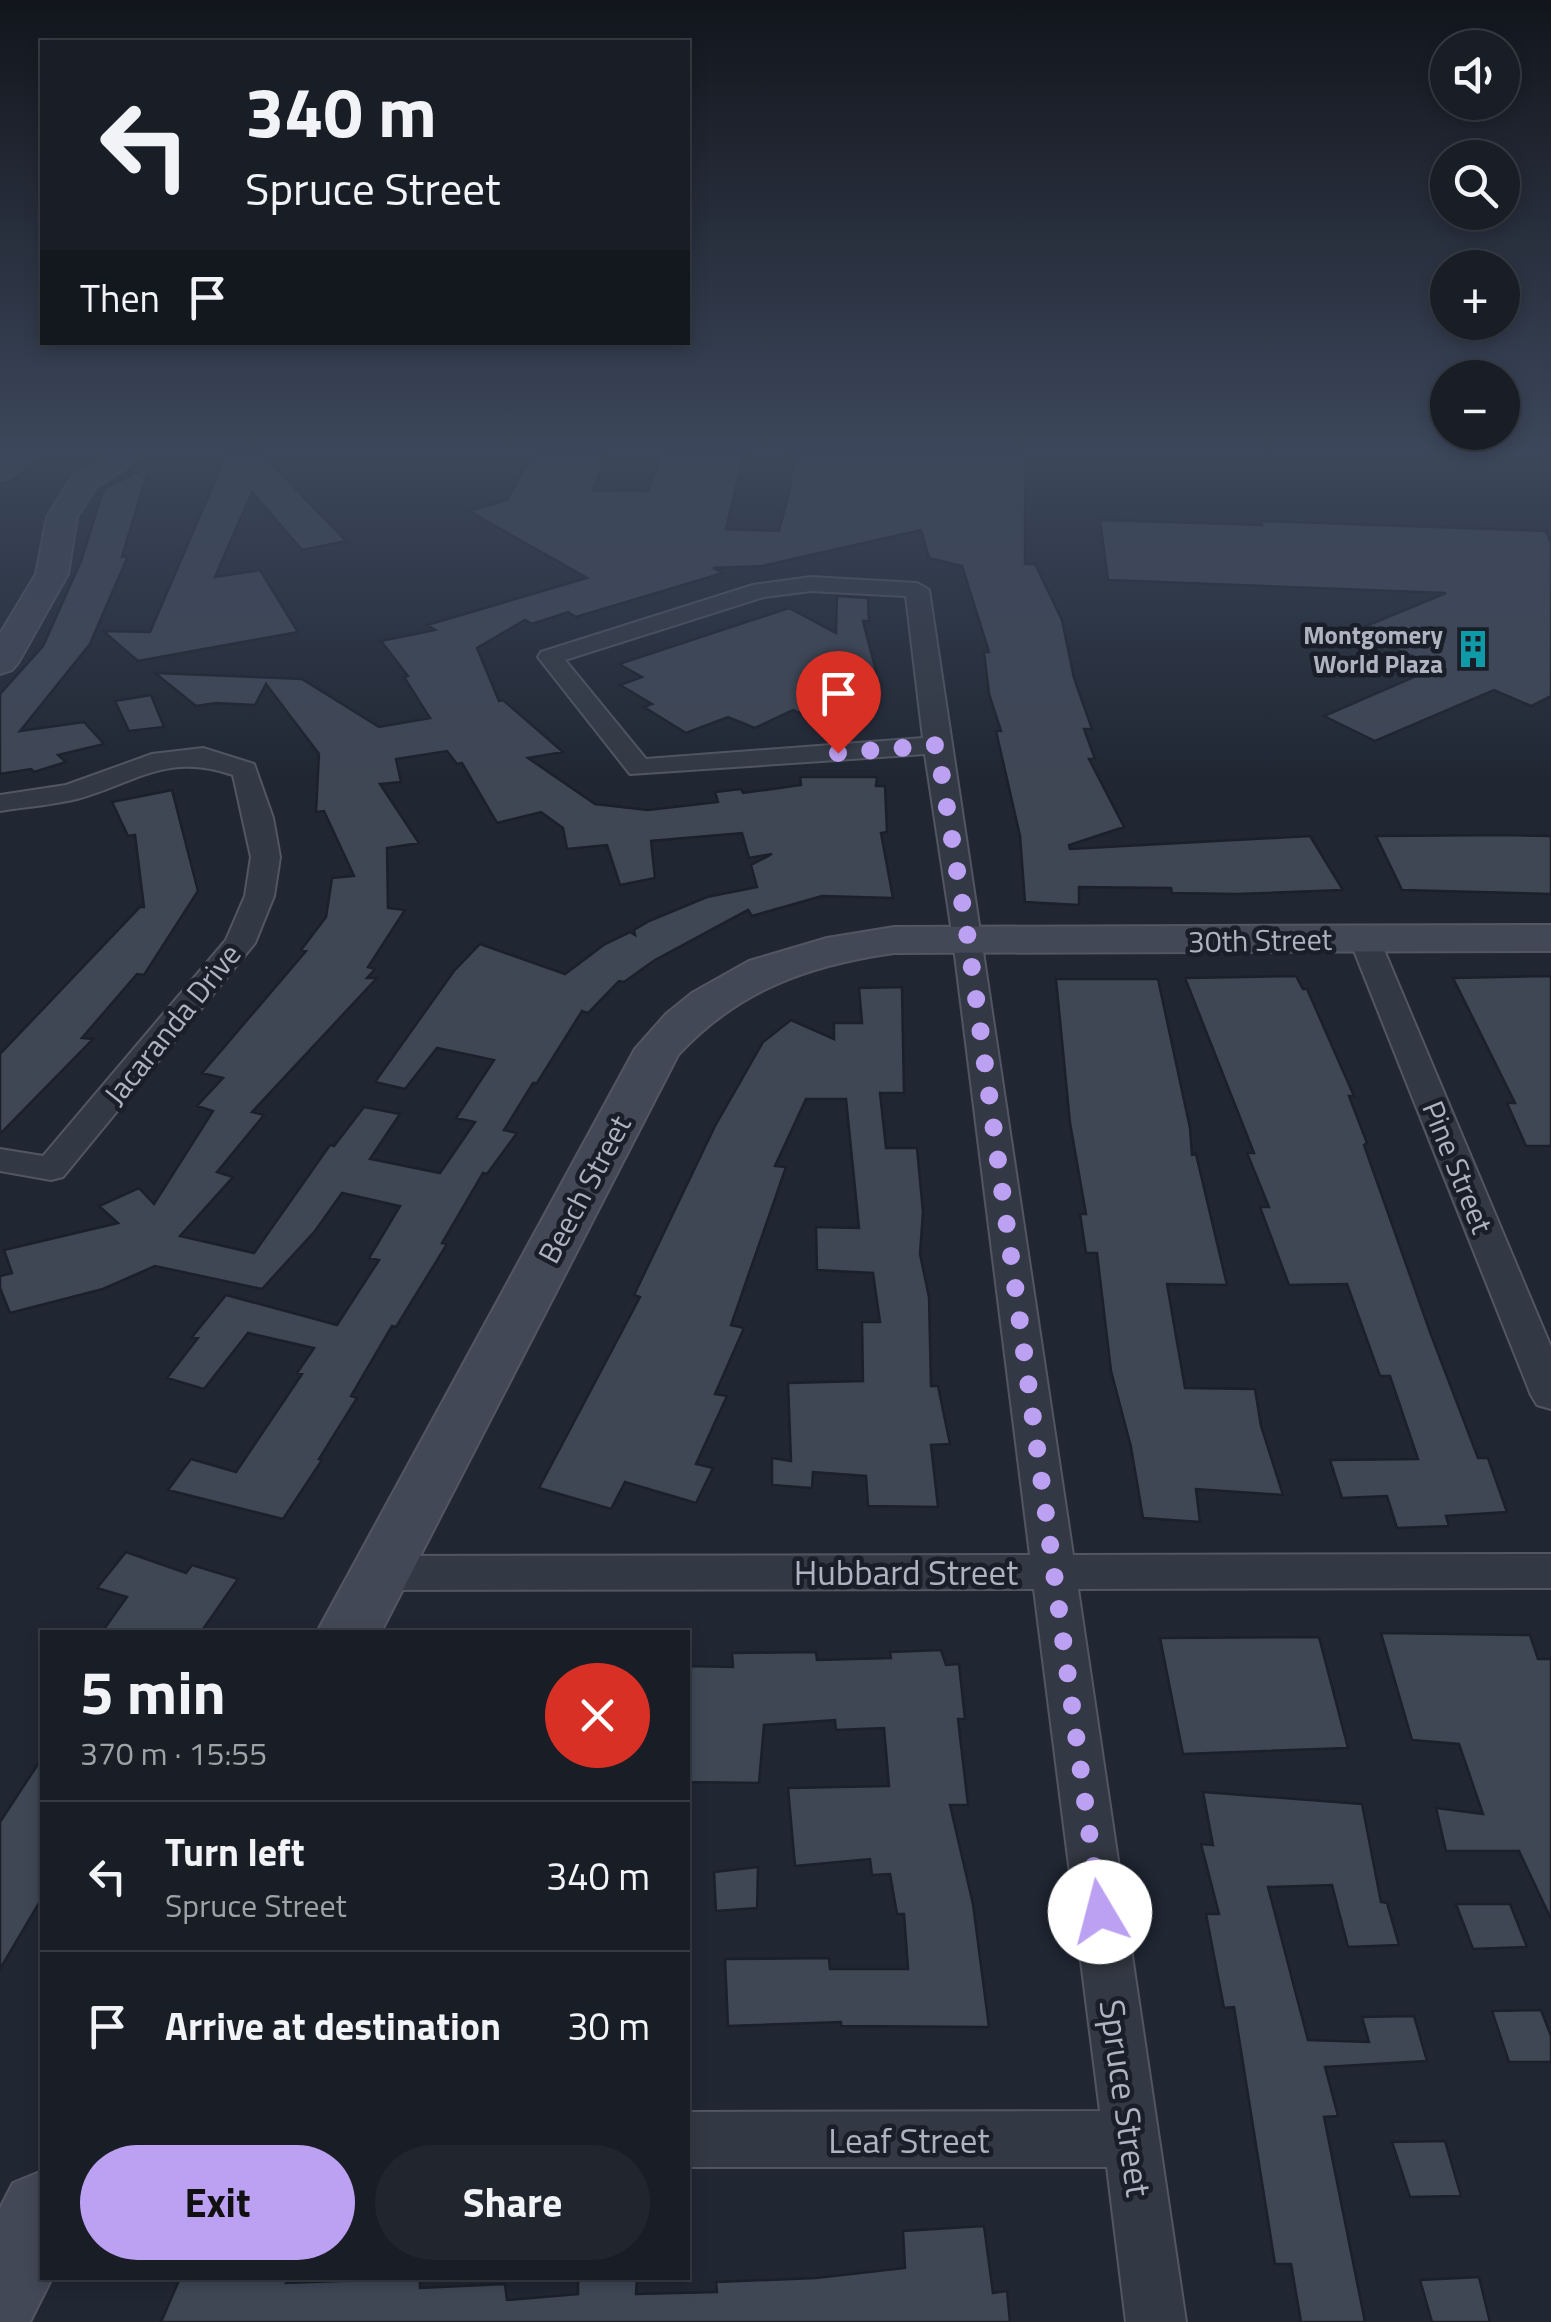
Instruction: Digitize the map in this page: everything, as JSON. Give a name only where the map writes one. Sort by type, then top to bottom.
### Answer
[{"type":"street","points":[[0,663],[11,628],[52,574],[54,563]]},
{"type":"street","name":"Spruce Street","points":[[937,745],[639,768],[550,656],[761,590],[811,584],[918,590],[1156,2322]]},
{"type":"street","name":"Jacaranda Drive","points":[[0,803],[71,792],[152,762],[203,756],[245,770],[267,849],[266,879],[257,910],[240,943],[52,1169],[0,1160]]},
{"type":"street","name":"Pine Street","points":[[1364,938],[1551,1395]]},
{"type":"street","name":"30th Street","points":[[968,939],[1551,938]]},
{"type":"street","name":"Beech Street","points":[[350,1630],[658,1049],[678,1024],[734,983],[807,954],[894,940],[968,939]]},
{"type":"street","name":"Hubbard Street","points":[[380,1573],[1551,1571]]},
{"type":"street","name":"Leaf Street","points":[[690,2140],[1131,2139]]},
{"type":"street","points":[[0,2293],[40,2216]]},
{"type":"building","points":[[80,563],[125,563],[90,644],[20,731],[84,722],[104,744],[58,755],[66,762],[34,772],[31,769],[0,774],[0,694],[43,646]]},
{"type":"building","points":[[179,563],[221,563],[215,577],[260,570],[298,632],[138,661],[103,631],[150,632]]},
{"type":"building","points":[[561,563],[774,563],[713,568],[723,573],[576,617],[568,612],[532,624],[525,620],[477,648],[499,701],[503,700],[563,752],[528,758],[595,804],[648,810],[718,802],[715,792],[741,789],[743,793],[801,785],[800,777],[877,777],[876,786],[885,786],[887,832],[881,833],[893,898],[822,896],[752,916],[748,910],[655,960],[624,982],[619,981],[588,1013],[582,1011],[504,1130],[517,1133],[487,1174],[483,1173],[442,1243],[447,1244],[396,1327],[392,1326],[351,1396],[357,1398],[319,1459],[322,1460],[283,1519],[168,1490],[191,1459],[236,1472],[302,1374],[297,1373],[314,1348],[248,1333],[204,1389],[167,1378],[198,1338],[192,1337],[226,1295],[337,1325],[379,1260],[369,1258],[400,1206],[342,1193],[315,1231],[262,1289],[155,1266],[103,1289],[10,1313],[0,1288],[0,1276],[12,1273],[4,1250],[118,1223],[99,1206],[139,1188],[154,1204],[213,1111],[197,1106],[223,1078],[202,1073],[306,951],[301,950],[326,917],[332,878],[354,876],[324,811],[316,812],[319,754],[266,684],[255,705],[196,706],[155,673],[302,679],[379,727],[430,718],[404,677],[408,676],[381,641],[435,630],[427,625],[587,578]],"holes":[[[447,751],[457,764],[462,763],[497,823],[541,812],[563,828],[567,849],[607,845],[620,885],[655,878],[651,841],[742,833],[749,858],[772,854],[751,865],[757,887],[707,897],[649,921],[634,930],[635,935],[630,932],[605,944],[565,974],[480,944],[454,971],[375,1082],[405,1089],[437,1048],[494,1060],[456,1118],[475,1122],[440,1173],[370,1159],[400,1114],[364,1107],[334,1146],[330,1145],[254,1253],[180,1236],[233,1177],[217,1172],[264,1115],[252,1112],[377,978],[367,978],[375,969],[368,967],[405,910],[388,908],[387,848],[419,843],[380,784],[401,782],[396,759]]]},
{"type":"building","points":[[951,563],[1035,564],[1062,620],[1074,678],[1092,729],[1084,729],[1095,759],[1089,759],[1124,827],[1069,845],[1070,849],[1310,836],[1343,890],[1237,894],[1172,893],[1171,888],[1079,887],[1079,905],[1025,902],[1020,836],[996,731],[1001,731],[989,694],[984,652],[989,652],[962,566]]},
{"type":"building","name":"Montgomery World Plaza","points":[[1106,563],[1551,563],[1551,696],[1531,706],[1494,690],[1375,741],[1324,716],[1437,667],[1354,631],[1446,593],[1108,580]]},
{"type":"building","points":[[837,596],[868,598],[869,621],[863,621],[876,671],[858,686],[865,686],[843,702],[858,708],[827,724],[793,710],[755,728],[728,717],[686,733],[644,707],[652,704],[620,685],[642,677],[619,664],[789,608],[836,633]]},
{"type":"building","points":[[151,695],[164,727],[129,731],[115,701]]},
{"type":"building","points":[[172,790],[198,891],[144,975],[137,974],[82,1038],[93,1039],[0,1134],[0,1054],[144,907],[135,835],[128,836],[112,802]]},
{"type":"building","points":[[1376,836],[1551,836],[1551,894],[1402,890]]},
{"type":"building","points":[[1296,976],[1303,989],[1307,989],[1354,1096],[1349,1096],[1367,1143],[1364,1145],[1430,1332],[1478,1458],[1488,1458],[1507,1512],[1446,1516],[1449,1526],[1397,1528],[1387,1496],[1342,1498],[1330,1460],[1418,1459],[1390,1376],[1380,1376],[1347,1284],[1289,1285],[1260,1207],[1269,1207],[1247,1153],[1254,1153],[1185,978]]},
{"type":"building","points":[[1551,976],[1551,1146],[1526,1146],[1507,1103],[1515,1103],[1453,978]]},
{"type":"building","points":[[1056,979],[1158,979],[1190,1128],[1192,1155],[1196,1154],[1227,1285],[1167,1284],[1185,1388],[1255,1389],[1261,1426],[1283,1495],[1196,1489],[1200,1522],[1143,1518],[1131,1447],[1111,1371],[1097,1253],[1086,1253],[1080,1214],[1086,1214],[1070,1123]]},
{"type":"building","points":[[902,987],[904,1093],[880,1093],[886,1148],[917,1148],[923,1212],[920,1254],[929,1297],[931,1386],[938,1386],[950,1444],[931,1445],[938,1507],[868,1506],[866,1476],[813,1472],[812,1488],[772,1485],[772,1458],[791,1461],[788,1383],[863,1381],[862,1322],[880,1322],[873,1273],[817,1270],[816,1227],[859,1228],[846,1099],[806,1099],[775,1166],[786,1167],[731,1325],[744,1328],[715,1394],[727,1396],[696,1464],[713,1468],[696,1503],[625,1482],[611,1509],[539,1488],[640,1297],[634,1295],[715,1126],[763,1042],[791,1020],[834,1039],[834,1023],[862,1023],[859,988]]},
{"type":"building","points":[[126,1552],[186,1573],[192,1565],[238,1579],[202,1630],[103,1630],[127,1597],[97,1588]]},
{"type":"building","points":[[1381,1633],[1530,1635],[1538,1659],[1551,1659],[1551,1919],[1519,1851],[1446,1851],[1436,1808],[1483,1814],[1459,1744],[1412,1740]]},
{"type":"building","points":[[1319,1637],[1348,1748],[1183,1754],[1160,1638]]},
{"type":"building","points":[[941,1650],[946,1665],[959,1664],[965,1719],[958,1719],[968,1805],[950,1805],[973,1904],[989,2027],[841,2026],[841,2022],[728,2026],[725,1959],[829,1958],[830,1969],[908,1969],[904,1914],[897,1914],[890,1874],[872,1875],[870,1859],[795,1866],[788,1788],[889,1786],[884,1728],[836,1730],[835,1720],[764,1725],[759,1783],[690,1782],[690,1666],[733,1667],[732,1653],[816,1652],[817,1660],[891,1658],[890,1652]]},
{"type":"building","points":[[40,1761],[40,1901],[0,1969],[0,1822]]},
{"type":"building","points":[[1203,1792],[1362,1804],[1381,1902],[1387,1903],[1399,1945],[1348,1947],[1332,1885],[1268,1887],[1308,2040],[1369,2042],[1362,2017],[1414,2016],[1427,2061],[1325,2067],[1338,2116],[1324,2117],[1365,2322],[1301,2322],[1291,2264],[1275,2264],[1234,2007],[1224,2008],[1206,1914],[1219,1914],[1201,1844],[1213,1845]]},
{"type":"building","points":[[758,1867],[757,1908],[716,1911],[714,1872]]},
{"type":"building","points":[[1456,1904],[1510,1904],[1527,1947],[1473,1949]]},
{"type":"building","points":[[1541,2010],[1551,2036],[1551,2062],[1509,2062],[1492,2011]]},
{"type":"building","points":[[1445,2141],[1461,2196],[1410,2197],[1392,2142]]},
{"type":"building","points":[[984,2226],[993,2293],[1007,2291],[1010,2322],[161,2322],[179,2280],[420,2280],[420,2288],[505,2284],[507,2300],[578,2294],[578,2281],[591,2280],[637,2280],[636,2294],[717,2292],[716,2282],[816,2278],[905,2268],[903,2231]]},
{"type":"building","points":[[1479,2277],[1490,2322],[1432,2322],[1420,2280]]},
{"type":"place","name":"Montgomery World Plaza","points":[[1473,649]]},
{"type":"route","points":[[838,753],[937,745],[968,939],[1100,1912]]}]
